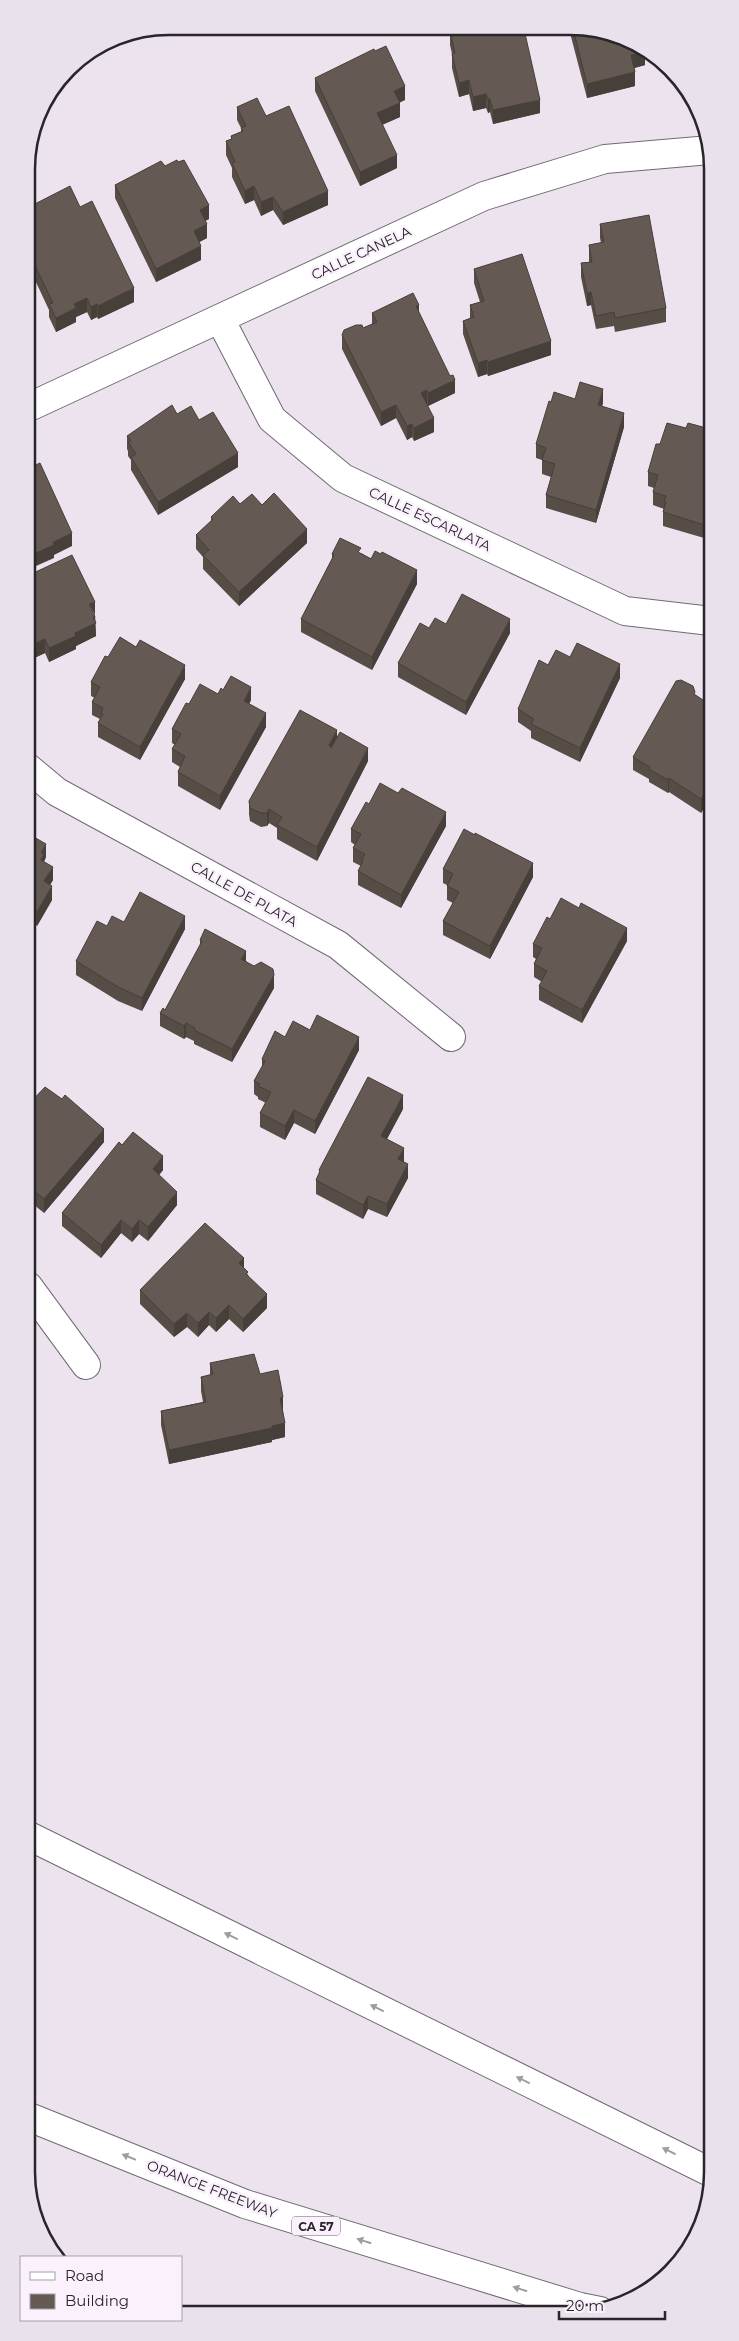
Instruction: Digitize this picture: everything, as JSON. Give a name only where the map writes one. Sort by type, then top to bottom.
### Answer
[{"type":"main road","name":"CALLE CANELA","points":[[35,404],[484,196],[605,159],[702,151]]},
{"type":"main road","name":"CALLE ESCARLATA","points":[[220,319],[272,419],[343,478],[625,611],[704,620]]},
{"type":"main road","name":"CALLE DE PLATA","points":[[35,774],[57,792],[338,945],[451,1037]]},
{"type":"main road","points":[[35,1296],[86,1365]]},
{"type":"main road","points":[[35,1839],[704,2169]]},
{"type":"main road","name":"ORANGE FREEWAY","points":[[35,2119],[245,2204],[576,2306]]},
{"type":"building","points":[[451,35],[525,35],[540,100],[493,110],[490,99],[488,99],[486,94],[473,97],[469,80],[459,83],[452,54],[455,53]]},
{"type":"building","points":[[575,35],[605,40],[621,45],[638,54],[631,55],[635,72],[587,84]]},
{"type":"building","points":[[386,46],[405,86],[394,91],[400,103],[377,113],[397,155],[360,172],[315,78],[374,49],[375,51]]},
{"type":"building","points":[[257,98],[266,116],[289,106],[328,191],[283,212],[273,197],[261,202],[254,186],[245,191],[232,163],[235,162],[226,141],[232,139],[231,136],[243,131],[241,128],[246,126],[237,107]]},
{"type":"building","points":[[177,160],[178,162],[184,160],[209,205],[200,210],[207,224],[194,231],[201,246],[156,269],[115,185],[161,161],[165,166]]},
{"type":"building","points":[[70,186],[80,207],[92,201],[134,288],[98,306],[97,304],[91,307],[87,298],[74,304],[76,308],[56,318],[49,304],[53,303],[35,266],[35,204]]},
{"type":"building","points":[[649,215],[666,308],[615,318],[614,312],[596,316],[591,292],[587,293],[581,263],[592,262],[589,245],[604,242],[600,224]]},
{"type":"building","points":[[522,254],[551,341],[488,362],[487,360],[478,363],[463,321],[474,317],[470,305],[484,301],[474,269]]},
{"type":"building","points":[[413,293],[419,305],[416,306],[450,376],[453,375],[455,380],[428,393],[427,390],[421,393],[434,418],[414,428],[412,424],[407,426],[396,405],[381,412],[342,335],[344,330],[356,325],[362,325],[363,328],[377,322],[372,313]]},
{"type":"building","points":[[580,382],[603,389],[598,405],[624,413],[596,510],[546,495],[555,464],[542,460],[546,448],[536,444],[549,401],[551,402],[554,392],[575,399]]},
{"type":"building","points":[[172,405],[177,414],[191,406],[199,420],[213,412],[238,453],[158,502],[131,457],[136,454],[128,442],[131,441],[127,436]]},
{"type":"building","points":[[667,423],[686,428],[688,423],[704,427],[704,525],[663,512],[666,496],[653,492],[658,475],[648,472],[656,444],[660,444]]},
{"type":"building","points":[[40,463],[72,533],[53,542],[54,545],[35,553],[35,465]]},
{"type":"building","points":[[274,493],[307,529],[239,592],[203,555],[209,550],[196,535],[213,519],[211,517],[233,496],[240,504],[252,494],[262,505]]},
{"type":"building","points":[[340,538],[361,548],[358,552],[371,559],[375,551],[381,554],[382,552],[417,570],[372,657],[301,619],[334,555],[332,554]]},
{"type":"building","points":[[72,555],[95,602],[89,604],[96,623],[75,633],[76,636],[49,648],[45,639],[35,644],[35,572]]},
{"type":"building","points":[[462,594],[510,619],[466,702],[398,663],[420,623],[429,628],[435,618],[446,624]]},
{"type":"building","points":[[120,637],[136,647],[140,640],[185,665],[140,747],[98,723],[103,714],[101,713],[103,708],[92,702],[100,687],[91,682],[105,656],[108,657]]},
{"type":"building","points":[[577,643],[620,664],[580,748],[531,724],[534,719],[518,709],[539,660],[548,665],[556,650],[570,657]]},
{"type":"building","points":[[231,676],[251,687],[244,701],[266,713],[220,796],[178,772],[185,756],[172,749],[181,734],[172,729],[186,703],[189,704],[200,684],[218,694],[221,688],[223,690]]},
{"type":"building","points":[[681,680],[693,686],[694,694],[704,701],[704,794],[701,799],[669,778],[668,780],[649,769],[650,767],[633,757],[676,681]]},
{"type":"building","points":[[300,710],[337,730],[329,745],[331,748],[340,732],[368,748],[317,847],[277,825],[282,817],[269,809],[267,813],[261,813],[250,808],[249,801]]},
{"type":"building","points":[[380,783],[398,793],[402,788],[446,812],[401,895],[358,871],[365,854],[353,848],[361,834],[351,829],[366,802],[369,804]]},
{"type":"building","points":[[464,829],[533,863],[490,946],[443,921],[459,892],[447,886],[453,874],[443,869]]},
{"type":"building","points":[[35,838],[46,844],[41,853],[44,854],[41,860],[53,867],[44,881],[52,886],[37,912],[35,911]]},
{"type":"building","points":[[140,892],[185,916],[142,998],[118,987],[76,961],[97,921],[107,926],[112,916],[124,922]]},
{"type":"building","points":[[561,898],[579,908],[581,903],[627,928],[582,1010],[539,986],[547,971],[534,964],[542,948],[533,944],[547,917],[550,919]]},
{"type":"building","points":[[205,929],[246,951],[241,959],[254,966],[261,962],[273,969],[274,975],[232,1049],[194,1030],[195,1028],[186,1023],[184,1026],[160,1013],[163,1008],[165,1010],[202,941],[200,940]]},
{"type":"building","points":[[317,1015],[359,1037],[315,1121],[294,1110],[285,1126],[260,1113],[271,1092],[258,1086],[260,1084],[254,1081],[265,1061],[262,1059],[275,1031],[285,1037],[293,1021],[310,1030]]},
{"type":"building","points":[[368,1077],[403,1095],[381,1136],[404,1148],[398,1159],[408,1164],[387,1204],[368,1196],[363,1205],[316,1180],[319,1170]]},
{"type":"building","points":[[45,1087],[62,1099],[65,1095],[104,1129],[44,1199],[35,1192],[35,1098]]},
{"type":"building","points":[[133,1132],[163,1156],[153,1169],[177,1192],[148,1227],[139,1220],[132,1229],[121,1220],[101,1245],[62,1213],[119,1142],[122,1145]]},
{"type":"building","points":[[205,1223],[244,1258],[239,1263],[248,1272],[246,1274],[267,1294],[243,1319],[229,1305],[216,1318],[209,1312],[198,1323],[187,1313],[174,1324],[140,1290]]},
{"type":"building","points":[[254,1354],[260,1374],[278,1370],[283,1397],[280,1398],[285,1423],[272,1426],[272,1428],[169,1450],[161,1411],[206,1402],[201,1377],[213,1374],[210,1363]]}]
